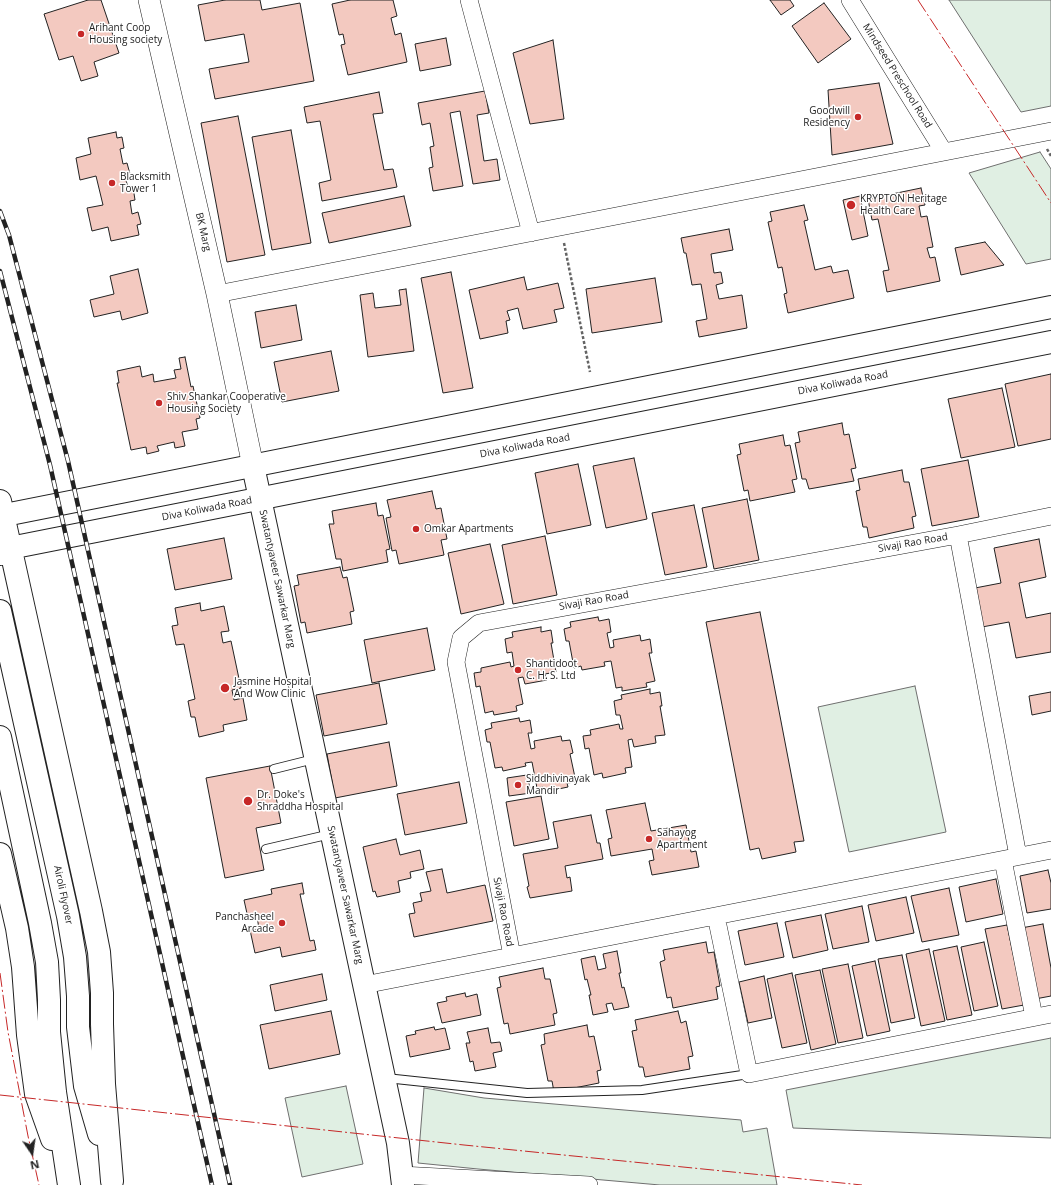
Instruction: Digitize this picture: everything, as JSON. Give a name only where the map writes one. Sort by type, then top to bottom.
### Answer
[{"type":"main road","points":[[113,1183],[104,1084],[102,993],[99,952],[90,903],[5,551],[1,511],[253,466],[1051,307]]},
{"type":"main road","name":"Diva Koliwada Road","points":[[5,551],[260,498],[1051,342]]},
{"type":"main road","name":"Swatantyaveer Sawarkar Marg","points":[[253,466],[398,1143],[402,1180]]},
{"type":"main road","name":"Airoli Flyover","points":[[0,611],[68,916],[75,957],[78,996],[78,1028],[85,1086],[113,1183]]},
{"type":"main road","points":[[0,737],[47,962],[49,1032],[55,1092],[68,1185]]},
{"type":"main road","points":[[0,854],[17,928],[23,967],[28,1035],[36,1094],[68,1185]]},
{"type":"street","name":"BK Marg","points":[[149,0],[217,294],[253,466]]},
{"type":"street","points":[[470,0],[531,233]]},
{"type":"street","name":"Mindseed Preschool Road","points":[[850,0],[944,152]]},
{"type":"street","points":[[217,294],[1051,131]]},
{"type":"street","name":"Sivaji Rao Road","points":[[512,956],[456,662],[461,638],[479,623],[958,535],[1051,516]]},
{"type":"street","points":[[958,535],[1034,1017]]},
{"type":"street","points":[[364,985],[1051,850]]},
{"type":"street","points":[[716,916],[749,1074],[1051,1014]]},
{"type":"street","points":[[402,1180],[589,1185]]},
{"type":"lane","points":[[274,769],[316,759]]},
{"type":"lane","points":[[266,849],[332,834]]},
{"type":"lane","points":[[384,1078],[527,1093],[642,1090],[749,1074]]},
{"type":"path","points":[[561,227],[590,372]]},
{"type":"green space","points":[[949,0],[1051,0],[1051,106],[1021,112]]},
{"type":"green space","points":[[1040,152],[1051,169],[1051,259],[1026,264],[969,173]]},
{"type":"green space","points":[[915,686],[946,832],[849,852],[818,707]]},
{"type":"green space","points":[[1051,1038],[1051,1138],[793,1128],[786,1090]]},
{"type":"green space","points":[[346,1086],[363,1164],[302,1177],[285,1098]]},
{"type":"green space","points":[[424,1088],[484,1098],[741,1120],[743,1132],[767,1128],[777,1185],[660,1185],[418,1163]]},
{"type":"building","name":"Arihant Coop Housing society","points":[[88,0],[101,0],[119,53],[94,62],[98,76],[81,81],[73,56],[59,60],[44,14]]},
{"type":"building","points":[[225,0],[260,0],[262,10],[300,3],[314,81],[215,99],[209,69],[249,62],[244,34],[205,41],[198,5]]},
{"type":"building","points":[[350,0],[393,0],[397,16],[391,18],[395,35],[401,33],[407,62],[348,75],[341,45],[345,44],[343,34],[339,35],[332,4]]},
{"type":"building","points":[[770,0],[790,0],[794,6],[781,15]]},
{"type":"building","points":[[824,3],[851,39],[818,63],[792,26]]},
{"type":"building","points":[[446,38],[451,65],[420,71],[415,44]]},
{"type":"building","points":[[553,40],[564,119],[530,124],[513,53]]},
{"type":"building","name":"Goodwill Residency","points":[[879,83],[893,144],[832,155],[828,90]]},
{"type":"building","points":[[485,91],[489,113],[477,115],[484,161],[497,159],[500,180],[473,184],[460,111],[450,113],[463,186],[433,191],[429,168],[433,167],[430,147],[434,146],[430,123],[422,125],[418,103]]},
{"type":"building","points":[[379,92],[383,113],[373,114],[384,170],[393,169],[397,187],[322,201],[319,183],[331,180],[320,121],[307,123],[304,107]]},
{"type":"building","points":[[238,116],[265,255],[227,262],[201,123]]},
{"type":"building","points":[[291,130],[311,243],[272,250],[252,137]]},
{"type":"building","name":"Blacksmith Tower 1","points":[[116,132],[117,138],[122,137],[124,148],[120,149],[123,164],[127,163],[130,174],[125,176],[128,188],[133,187],[135,200],[130,201],[132,214],[138,212],[141,224],[137,225],[139,235],[111,241],[108,227],[92,231],[87,208],[103,205],[96,176],[80,180],[76,158],[91,154],[88,138]]},
{"type":"building","points":[[921,188],[925,205],[919,206],[921,217],[927,216],[933,247],[927,248],[930,258],[935,257],[940,281],[887,292],[883,271],[889,270],[878,219],[872,220],[868,199]]},
{"type":"building","points":[[404,196],[411,226],[329,243],[322,213]]},
{"type":"building","points":[[860,196],[868,236],[852,240],[843,200]]},
{"type":"building","points":[[804,205],[808,220],[804,221],[815,270],[831,266],[833,273],[848,270],[854,298],[788,313],[784,294],[787,293],[782,267],[778,268],[768,222],[772,221],[770,212]]},
{"type":"building","points":[[729,229],[733,250],[711,254],[714,273],[721,272],[723,283],[716,285],[719,299],[742,295],[747,328],[699,337],[696,321],[707,319],[701,284],[692,285],[686,253],[684,253],[681,238]]},
{"type":"building","points":[[985,242],[1004,265],[961,275],[955,248]]},
{"type":"building","points":[[138,269],[148,313],[122,320],[120,311],[94,317],[90,300],[114,294],[110,276]]},
{"type":"building","points":[[451,272],[473,388],[443,393],[421,278]]},
{"type":"building","points":[[524,277],[527,290],[558,283],[564,308],[554,310],[557,322],[523,329],[518,308],[507,311],[510,320],[506,321],[508,333],[480,339],[469,290]]},
{"type":"building","points":[[655,278],[662,322],[592,333],[586,289]]},
{"type":"building","points":[[406,289],[414,351],[368,357],[360,295],[373,293],[375,308],[401,305],[399,290]]},
{"type":"building","points":[[296,305],[302,340],[261,348],[255,312]]},
{"type":"building","points":[[331,351],[339,391],[282,402],[274,362]]},
{"type":"building","name":"Shiv Shankar Cooperative Housing Society","points":[[185,357],[191,387],[193,386],[200,418],[196,419],[198,429],[182,432],[185,446],[175,448],[174,442],[157,446],[159,451],[147,454],[146,447],[131,450],[117,383],[119,383],[117,371],[140,366],[142,377],[153,374],[154,382],[176,378],[174,370],[181,369],[179,358]]},
{"type":"building","points":[[1051,374],[1051,439],[1018,446],[1005,384]]},
{"type":"building","points":[[1002,388],[1015,447],[961,458],[948,399]]},
{"type":"building","points":[[842,423],[844,435],[849,434],[856,468],[851,469],[854,481],[809,489],[806,479],[802,479],[795,443],[800,442],[798,432]]},
{"type":"building","points":[[783,435],[785,446],[790,445],[797,479],[792,480],[795,492],[750,501],[748,490],[744,491],[737,455],[741,454],[739,444]]},
{"type":"building","points":[[634,458],[647,519],[606,528],[593,466]]},
{"type":"building","points":[[968,460],[979,517],[932,526],[921,469]]},
{"type":"building","points":[[578,464],[591,525],[547,534],[535,473]]},
{"type":"building","points":[[902,470],[904,482],[909,482],[916,516],[912,517],[914,528],[869,538],[867,527],[863,527],[856,491],[860,490],[858,479]]},
{"type":"building","name":"Omkar Apartments","points":[[432,491],[436,509],[441,508],[447,539],[441,540],[444,555],[399,564],[396,550],[392,551],[386,518],[391,517],[387,500]]},
{"type":"building","points":[[747,499],[759,560],[714,569],[702,508]]},
{"type":"building","points":[[376,503],[378,516],[383,515],[390,549],[386,550],[388,562],[343,571],[341,559],[336,559],[329,524],[334,524],[332,511]]},
{"type":"building","points":[[694,505],[707,567],[665,575],[652,513]]},
{"type":"building","points":[[545,536],[557,595],[513,604],[502,545]]},
{"type":"building","points":[[224,538],[232,579],[175,590],[167,549]]},
{"type":"building","points":[[1039,539],[1046,577],[1019,583],[1026,618],[1051,613],[1051,652],[1016,658],[1009,622],[982,627],[975,588],[1001,583],[994,548]]},
{"type":"building","name":"Omkar Apartments","points":[[490,544],[504,604],[461,614],[448,553]]},
{"type":"building","points":[[340,567],[343,578],[347,577],[354,611],[350,612],[352,624],[307,633],[305,622],[301,623],[294,586],[299,585],[297,575]]},
{"type":"building","points":[[200,603],[201,611],[224,606],[229,631],[221,632],[223,643],[231,641],[241,688],[232,690],[234,700],[243,698],[247,720],[223,725],[224,731],[199,737],[195,717],[191,717],[188,701],[195,699],[184,644],[176,645],[172,626],[178,625],[175,608]]},
{"type":"building","points":[[760,612],[804,841],[794,842],[796,852],[762,859],[759,848],[750,850],[706,622]]},
{"type":"building","name":"Shantidoot C. H. S. Ltd","points":[[598,617],[599,621],[609,619],[611,632],[607,633],[610,648],[614,647],[613,640],[640,635],[641,641],[650,639],[652,653],[649,653],[655,681],[646,683],[647,687],[622,691],[622,687],[616,688],[611,661],[604,662],[605,666],[582,670],[581,666],[574,668],[569,641],[566,641],[564,629],[571,627],[570,622]]},
{"type":"building","name":"Shantidoot C. H. S. Ltd","points":[[541,627],[541,632],[551,630],[553,643],[551,643],[556,672],[545,674],[547,680],[525,684],[523,677],[518,678],[523,704],[516,706],[517,711],[494,715],[493,711],[485,713],[480,686],[476,687],[474,673],[481,672],[481,668],[510,662],[511,667],[514,666],[512,652],[507,653],[505,639],[513,637],[512,632]]},
{"type":"building","points":[[427,628],[435,670],[372,683],[364,640]]},
{"type":"building","points":[[379,683],[387,724],[324,736],[316,695]]},
{"type":"building","points":[[650,689],[650,694],[660,692],[662,706],[660,706],[665,735],[655,736],[656,743],[634,747],[632,739],[628,740],[632,767],[625,768],[626,773],[603,778],[602,773],[594,775],[589,748],[585,749],[583,736],[591,735],[590,730],[619,724],[620,729],[623,729],[620,715],[616,715],[614,701],[622,699],[621,695]]},
{"type":"building","points":[[1051,692],[1051,711],[1032,715],[1029,696]]},
{"type":"building","points":[[519,718],[520,722],[530,720],[532,733],[528,733],[531,749],[535,748],[534,741],[561,736],[562,741],[570,740],[573,753],[570,754],[576,782],[567,783],[568,787],[544,792],[543,787],[537,788],[532,762],[525,763],[526,766],[503,771],[502,767],[495,768],[490,742],[487,742],[485,730],[492,728],[491,723]]},
{"type":"building","points":[[389,742],[397,786],[335,798],[327,754]]},
{"type":"building","points":[[270,766],[281,823],[256,828],[264,870],[225,878],[206,778]]},
{"type":"building","name":"Siddhivinayak Mandir","points":[[527,775],[531,793],[509,796],[507,778]]},
{"type":"building","points":[[459,782],[467,823],[405,835],[397,794]]},
{"type":"building","points":[[541,796],[549,839],[514,846],[506,802]]},
{"type":"building","name":"Sahayog Apartment","points":[[645,803],[651,831],[686,825],[691,852],[696,851],[699,867],[652,875],[649,861],[654,860],[652,849],[611,856],[608,839],[612,838],[606,810]]},
{"type":"building","points":[[591,815],[597,843],[600,843],[603,859],[565,866],[567,878],[570,877],[572,891],[530,898],[527,887],[529,886],[523,854],[558,848],[553,822]]},
{"type":"building","points":[[396,839],[400,855],[420,850],[424,869],[410,872],[411,878],[398,881],[400,892],[377,897],[375,891],[373,892],[363,847]]},
{"type":"building","points":[[442,869],[447,893],[485,885],[493,921],[414,937],[409,914],[415,913],[413,903],[422,901],[420,893],[431,891],[426,872]]},
{"type":"building","points":[[1048,870],[1051,883],[1051,909],[1027,913],[1020,876]]},
{"type":"building","points":[[996,879],[1003,914],[966,922],[959,887]]},
{"type":"building","name":"Panchasheel Arcade","points":[[302,883],[304,894],[300,894],[310,941],[314,940],[316,950],[282,957],[280,947],[255,953],[250,930],[259,929],[257,916],[248,918],[244,900],[272,894],[271,889]]},
{"type":"building","points":[[949,888],[959,935],[922,942],[911,896]]},
{"type":"building","points":[[906,897],[914,933],[876,941],[868,905]]},
{"type":"building","points":[[862,906],[869,942],[833,949],[825,914]]},
{"type":"building","points":[[821,915],[828,950],[793,958],[785,922]]},
{"type":"building","points":[[777,923],[784,957],[745,965],[738,931]]},
{"type":"building","points":[[1043,924],[1051,968],[1051,996],[1035,999],[1021,928]]},
{"type":"building","points":[[1007,925],[1024,1005],[1002,1009],[985,929]]},
{"type":"building","points":[[706,942],[708,953],[714,952],[720,986],[716,987],[718,999],[673,1008],[671,997],[667,998],[660,962],[665,960],[663,950]]},
{"type":"building","points":[[984,942],[998,1006],[974,1011],[961,947]]},
{"type":"building","points":[[957,946],[972,1015],[947,1020],[933,951]]},
{"type":"building","points":[[929,949],[945,1021],[921,1026],[906,954]]},
{"type":"building","points":[[617,951],[622,988],[624,987],[629,1007],[614,1010],[612,1003],[606,1004],[608,1012],[593,1015],[589,995],[591,995],[587,979],[585,980],[581,959],[595,956],[598,970],[606,968],[603,954]]},
{"type":"building","points":[[902,955],[915,1018],[891,1023],[878,959]]},
{"type":"building","points":[[875,961],[890,1031],[867,1036],[852,966]]},
{"type":"building","points":[[848,964],[863,1038],[838,1043],[822,969]]},
{"type":"building","points":[[543,968],[545,979],[550,979],[557,1013],[553,1014],[555,1025],[510,1034],[508,1023],[504,1024],[497,988],[501,987],[499,977]]},
{"type":"building","points":[[820,970],[836,1044],[811,1050],[795,975]]},
{"type":"building","points":[[792,973],[807,1043],[782,1048],[767,979]]},
{"type":"building","points":[[322,974],[327,1000],[275,1011],[270,985]]},
{"type":"building","points":[[764,976],[772,1018],[748,1023],[739,982]]},
{"type":"building","points":[[465,993],[466,997],[477,994],[481,1015],[442,1023],[437,1003],[447,1001],[446,997]]},
{"type":"building","points":[[331,1011],[340,1054],[269,1069],[260,1025]]},
{"type":"building","points":[[678,1011],[681,1023],[686,1021],[693,1056],[688,1057],[690,1069],[645,1077],[643,1067],[639,1067],[632,1031],[637,1030],[635,1020]]},
{"type":"building","points":[[587,1025],[589,1037],[594,1036],[601,1070],[597,1071],[599,1083],[554,1092],[552,1081],[548,1081],[541,1045],[545,1044],[544,1034]]},
{"type":"building","points":[[434,1027],[435,1030],[445,1028],[450,1049],[410,1057],[406,1036],[416,1034],[415,1031]]},
{"type":"building","points":[[488,1028],[491,1043],[500,1042],[502,1051],[493,1053],[496,1067],[475,1071],[473,1061],[470,1062],[466,1043],[470,1043],[467,1032]]},
{"type":"railway","points":[[0,211],[9,235],[68,461],[230,1185]]},
{"type":"railway","points":[[0,271],[50,465],[212,1185]]},
{"type":"power","points":[[918,0],[1051,203]]},
{"type":"power","points":[[0,973],[8,1032],[39,1185]]},
{"type":"power","points":[[0,1095],[464,1145],[862,1185]]},
{"type":"place","name":"Arihant Coop Housing society","points":[[81,34]]},
{"type":"place","name":"Goodwill Residency","points":[[858,117]]},
{"type":"place","name":"Blacksmith Tower 1","points":[[112,183]]},
{"type":"place","name":"KRYPTON Heritage Health Care","points":[[851,205]]},
{"type":"place","name":"Shiv Shankar Cooperative Housing Society","points":[[159,403]]},
{"type":"place","name":"Omkar Apartments","points":[[416,529]]},
{"type":"place","name":"Shantidoot C. H. S. Ltd","points":[[518,670]]},
{"type":"place","name":"Jasmine Hospital And Wow Clinic","points":[[225,688]]},
{"type":"place","name":"Siddhivinayak Mandir","points":[[518,785]]},
{"type":"place","name":"Dr. Doke's Shraddha Hospital","points":[[248,801]]},
{"type":"place","name":"Sahayog Apartment","points":[[649,839]]},
{"type":"place","name":"Panchasheel Arcade","points":[[282,923]]}]
